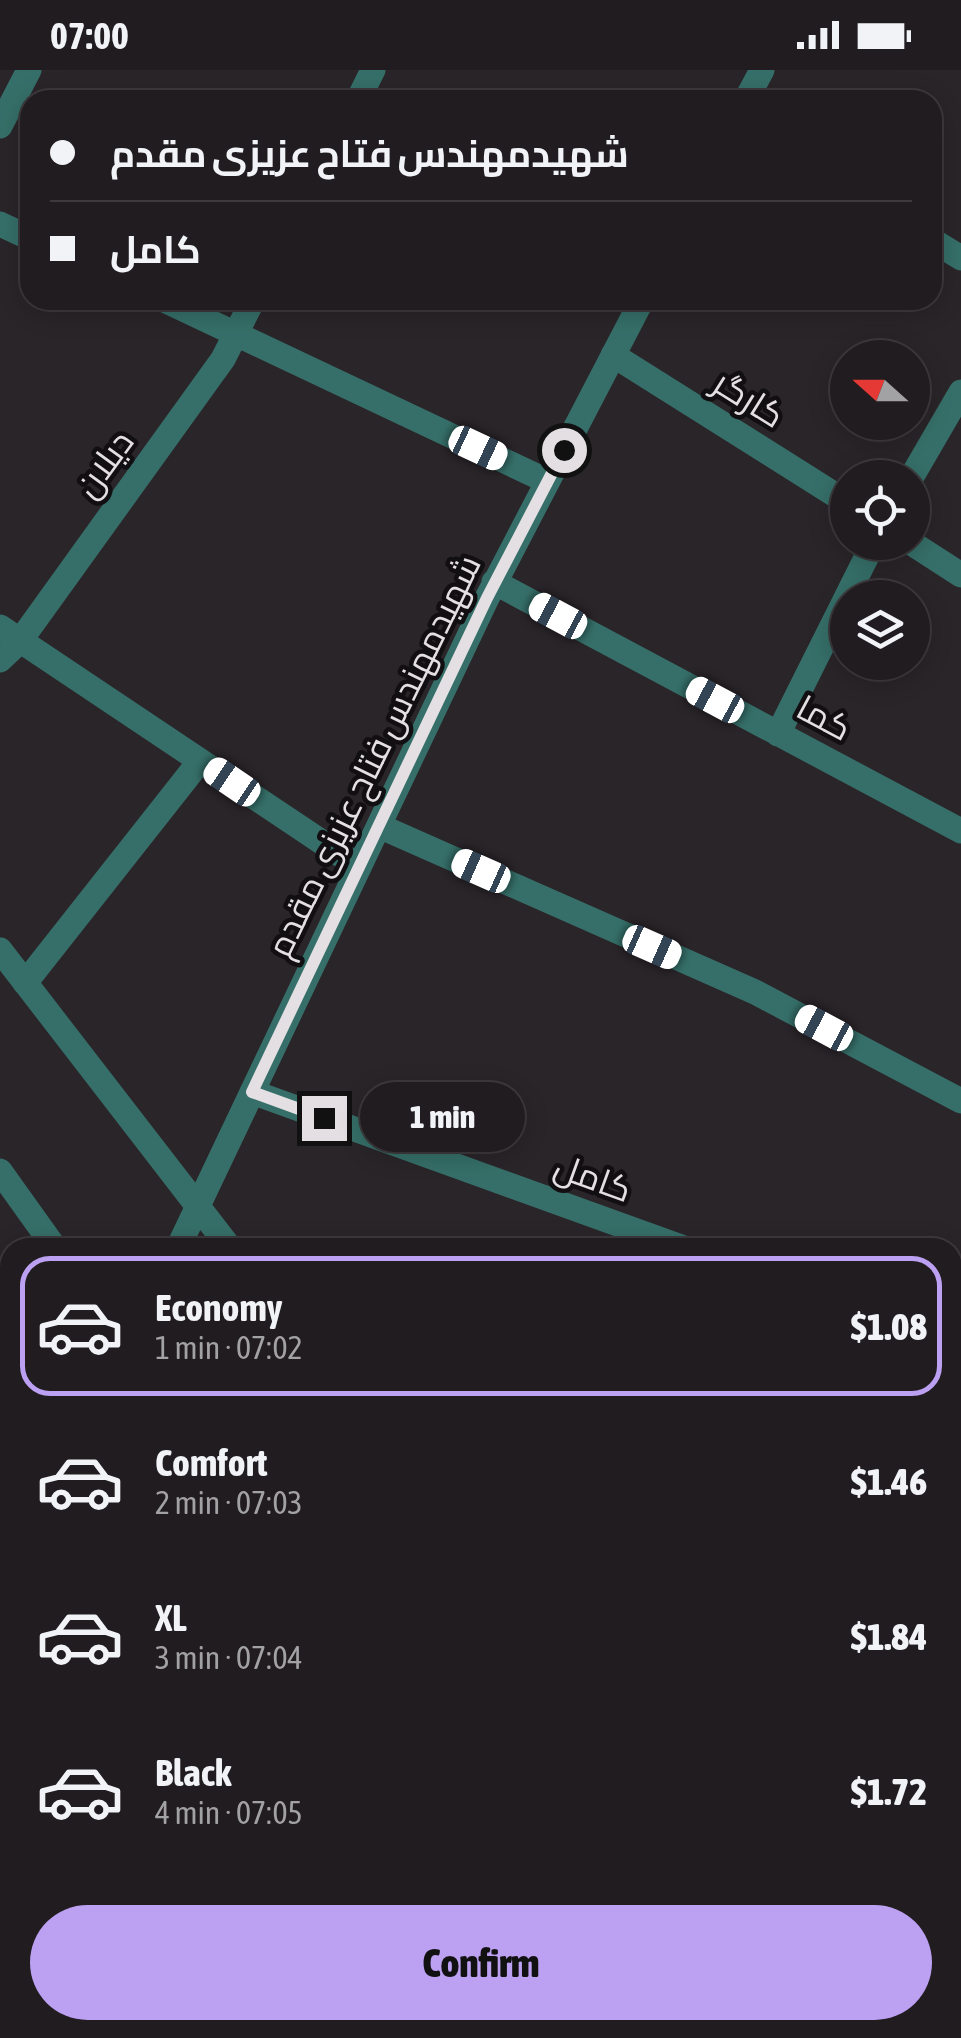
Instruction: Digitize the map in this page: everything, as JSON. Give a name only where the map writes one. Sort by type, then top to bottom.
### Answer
[{"type":"street","points":[[0,126],[29,70]]},
{"type":"street","points":[[186,310],[547,481]]},
{"type":"street","name":"دیلان","points":[[0,660],[10,634],[222,359],[248,310]]},
{"type":"street","name":"شهیدمهندس فتاح عزیزی مقدم","points":[[183,1238],[494,582],[637,310]]},
{"type":"street","name":"کارگر","points":[[613,355],[830,492]]},
{"type":"street","points":[[921,460],[961,392]]},
{"type":"street","points":[[930,555],[961,574]]},
{"type":"street","points":[[778,734],[865,560]]},
{"type":"street","name":"کما","points":[[494,582],[961,831]]},
{"type":"street","points":[[10,634],[359,867]]},
{"type":"street","points":[[26,983],[200,761]]},
{"type":"street","points":[[379,826],[755,992],[961,1100]]},
{"type":"street","points":[[0,950],[222,1238]]},
{"type":"street","name":"کامل","points":[[252,1092],[656,1238]]},
{"type":"street","points":[[0,1170],[48,1238]]},
{"type":"route","points":[[324,1118],[252,1092],[487,598],[564,450]]}]
